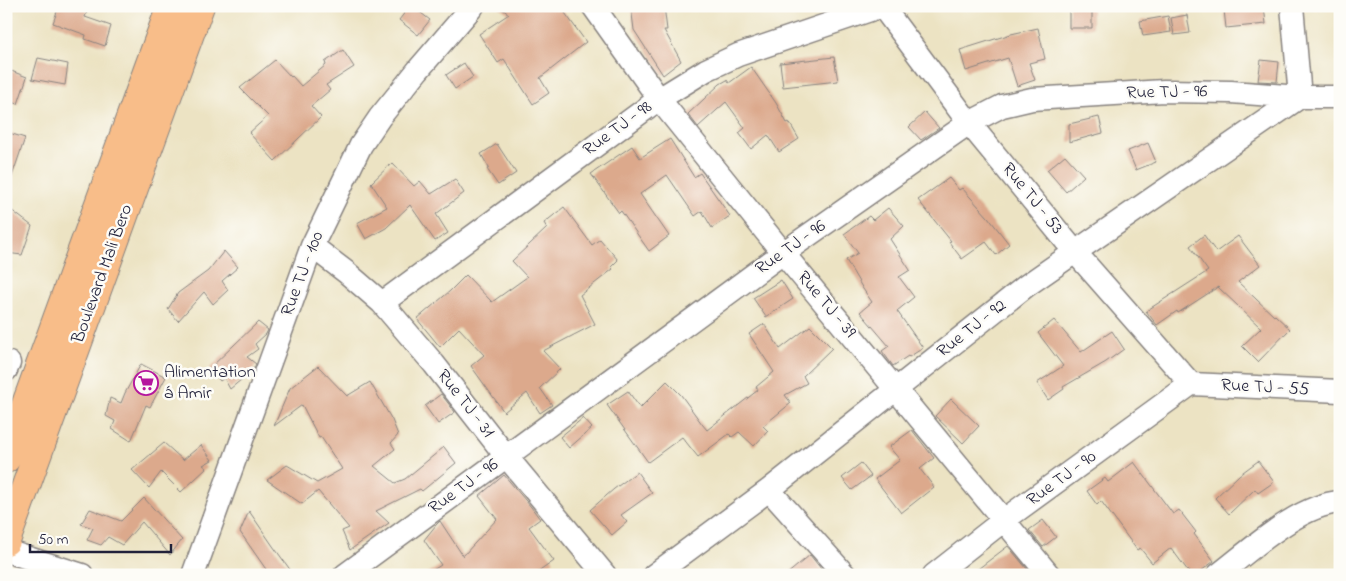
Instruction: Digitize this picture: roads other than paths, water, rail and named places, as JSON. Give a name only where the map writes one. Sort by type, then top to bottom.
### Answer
[{"type":"main road","name":"Boulevard Mali Bero","points":[[6,459],[171,6]]},
{"type":"main road","name":"Boulevard Mali Bero","points":[[6,541],[200,6]]},
{"type":"street","name":"Rue TJ - 100","points":[[192,575],[312,246],[361,145],[380,117],[473,6]]},
{"type":"street","name":"Rue TJ - 39","points":[[593,6],[659,98],[783,253],[1049,575]]},
{"type":"street","name":"Rue TJ - 98","points":[[382,304],[659,98],[706,70],[738,55],[882,6]]},
{"type":"street","name":"Rue TJ - 53","points":[[882,6],[969,123],[1075,252],[1191,384]]},
{"type":"street","points":[[1292,6],[1300,98]]},
{"type":"street","name":"Rue TJ - 96","points":[[345,575],[783,253],[969,123],[1002,106],[1032,99],[1164,91],[1231,92],[1300,98],[1340,97]]},
{"type":"street","name":"Rue TJ - 92","points":[[654,575],[769,490],[1005,303],[1075,252],[1300,98]]},
{"type":"street","name":"Rue TJ - 31","points":[[312,246],[346,272],[382,304],[434,364],[506,456],[605,575]]},
{"type":"street","points":[[6,362],[9,363],[6,370]]},
{"type":"street","name":"Rue TJ - 55","points":[[1191,384],[1340,391]]},
{"type":"street","name":"Rue TJ - 90","points":[[934,575],[1004,520],[1191,384]]},
{"type":"street","points":[[769,490],[845,575]]},
{"type":"street","points":[[1218,575],[1284,524],[1314,508],[1340,502]]},
{"type":"street","points":[[6,551],[82,575]]},
{"type":"place","name":"Alimentation á Amir","points":[[146,383]]}]
